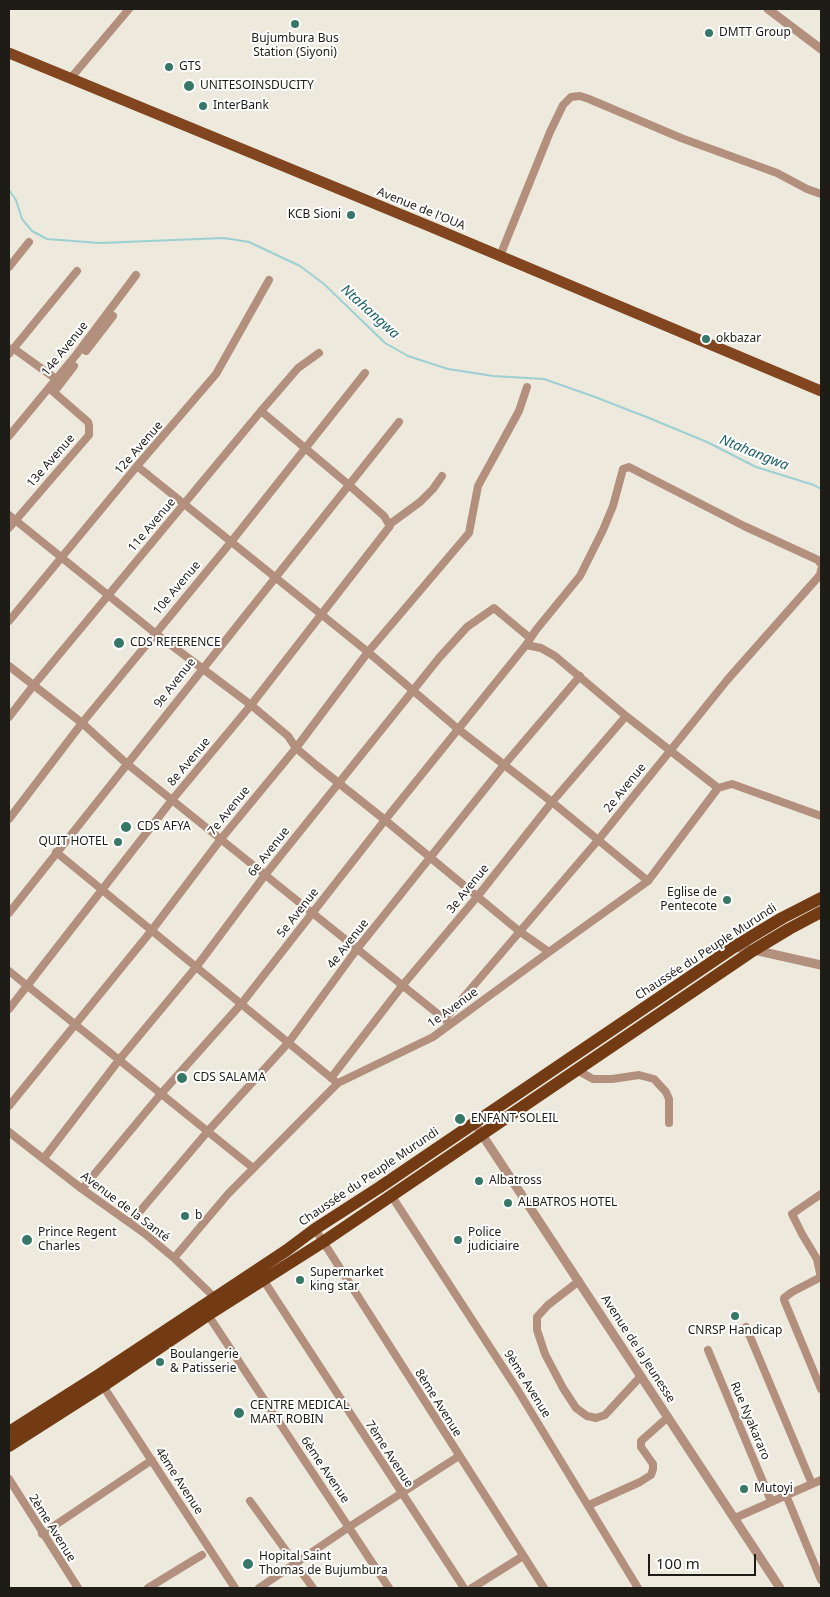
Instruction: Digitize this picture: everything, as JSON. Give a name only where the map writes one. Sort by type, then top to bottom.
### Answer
[{"type":"highway","name":"Chaussée du Peuple Murundi","points":[[9,1432],[219,1302],[315,1230],[734,947],[782,918],[821,898]]},
{"type":"highway","name":"Chaussée du Peuple Murundi","points":[[9,1446],[104,1386],[208,1315],[219,1302],[264,1281],[323,1242],[754,950],[789,928],[821,912]]},
{"type":"main road","name":"Avenue de l'OUA","points":[[9,53],[821,391]]},
{"type":"street","points":[[70,79],[129,9]]},
{"type":"street","points":[[768,9],[821,49]]},
{"type":"street","points":[[500,256],[550,132],[563,105],[571,97],[580,96],[589,99],[689,141],[777,173],[807,189],[821,194]]},
{"type":"street","points":[[9,266],[29,242]]},
{"type":"street","points":[[56,379],[10,352],[77,271]]},
{"type":"street","name":"14e Avenue","points":[[9,436],[51,390],[56,379],[88,341],[136,275]]},
{"type":"street","name":"12e Avenue","points":[[9,621],[216,374],[269,280]]},
{"type":"street","points":[[51,390],[113,316]]},
{"type":"street","name":"11e Avenue","points":[[9,717],[261,411],[298,368],[318,353]]},
{"type":"street","name":"10e Avenue","points":[[9,819],[154,633],[231,542],[365,373]]},
{"type":"street","name":"7e Avenue","points":[[9,1106],[152,930],[221,839],[296,748],[368,652],[469,533],[478,486],[519,411],[527,387]]},
{"type":"street","name":"13e Avenue","points":[[9,528],[12,517],[89,435],[88,422],[51,390]]},
{"type":"street","points":[[261,411],[349,485],[389,527]]},
{"type":"street","name":"9e Avenue","points":[[9,913],[201,668],[275,578],[398,422]]},
{"type":"street","points":[[137,466],[368,652],[458,729],[599,839],[648,881]]},
{"type":"street","points":[[821,564],[818,560],[744,526],[628,467],[621,472],[613,506],[580,576],[528,642],[555,656],[669,751],[718,788],[732,784],[821,816]]},
{"type":"street","name":"8e Avenue","points":[[9,1009],[172,800],[251,705],[322,615],[389,527],[420,502],[433,489],[442,476]]},
{"type":"street","points":[[12,517],[154,633],[251,705],[288,736],[296,748],[338,784],[386,820],[477,897],[548,952]]},
{"type":"street","name":"2e Avenue","points":[[448,1022],[519,931],[599,839],[728,679],[820,575],[821,570]]},
{"type":"street","name":"6e Avenue","points":[[44,1158],[119,1060],[197,966],[265,875],[413,690],[467,627],[492,609],[496,609],[528,642]]},
{"type":"street","name":"5e Avenue","points":[[82,1189],[160,1095],[242,1003],[528,642]]},
{"type":"street","points":[[9,666],[82,724],[126,763],[448,1022]]},
{"type":"street","name":"4e Avenue","points":[[130,1223],[208,1131],[289,1042],[357,949],[504,765],[580,676]]},
{"type":"street","name":"3e Avenue","points":[[334,1081],[402,986],[477,897],[552,802],[626,716]]},
{"type":"street","name":"1e Avenue","points":[[174,1258],[228,1194],[334,1081],[433,1037],[448,1022],[648,881],[718,788]]},
{"type":"street","points":[[56,852],[242,1003],[334,1081]]},
{"type":"street","points":[[734,947],[821,965]]},
{"type":"street","points":[[9,972],[253,1168]]},
{"type":"street","points":[[577,1070],[593,1079],[612,1079],[639,1075],[654,1079],[666,1092],[669,1099],[669,1123]]},
{"type":"street","name":"Avenue de la Jeunesse","points":[[475,1123],[780,1588]]},
{"type":"street","name":"Avenue de la Santé","points":[[9,1132],[174,1258],[219,1302]]},
{"type":"street","points":[[821,1194],[792,1214],[802,1234],[819,1258],[821,1278],[784,1298],[821,1390]]},
{"type":"street","name":"9ème Avenue","points":[[391,1195],[517,1389],[638,1588]]},
{"type":"street","name":"8ème Avenue","points":[[315,1230],[544,1588]]},
{"type":"street","name":"7ème Avenue","points":[[264,1281],[464,1588]]},
{"type":"street","points":[[579,1281],[548,1305],[537,1318],[537,1330],[545,1354],[576,1408],[587,1416],[596,1418],[605,1415],[641,1376]]},
{"type":"street","name":"6ème Avenue","points":[[208,1315],[389,1588]]},
{"type":"street","points":[[746,1328],[812,1484]]},
{"type":"street","name":"Rue Nyakararo","points":[[708,1350],[771,1501]]},
{"type":"street","name":"4ème Avenue","points":[[104,1386],[235,1588]]},
{"type":"street","points":[[589,1505],[640,1482],[651,1475],[652,1464],[641,1447],[641,1441],[668,1417]]},
{"type":"street","points":[[259,1588],[459,1456]]},
{"type":"street","points":[[42,1534],[152,1460]]},
{"type":"street","name":"2ème Avenue","points":[[9,1479],[42,1534],[78,1588]]},
{"type":"street","points":[[735,1518],[821,1480]]},
{"type":"street","points":[[786,1495],[821,1580]]},
{"type":"street","points":[[250,1501],[313,1588]]},
{"type":"street","points":[[153,1587],[202,1555]]},
{"type":"street","points":[[472,1588],[523,1556]]},
{"type":"waterway","name":"Ntahangwa","points":[[9,190],[16,200],[22,219],[32,231],[47,239],[100,243],[224,238],[249,242],[300,266],[324,284],[385,343],[408,356],[448,369],[493,376],[544,379],[595,397],[707,442],[756,467],[814,485],[821,489]]},
{"type":"place","name":"Bujumbura Bus Station (Siyoni)","points":[[295,24]]},
{"type":"place","name":"DMTT Group","points":[[709,33]]},
{"type":"place","name":"GTS","points":[[169,67]]},
{"type":"place","name":"UNITESOINSDUCITY","points":[[189,86]]},
{"type":"place","name":"InterBank","points":[[203,106]]},
{"type":"place","name":"KCB Sioni","points":[[351,215]]},
{"type":"place","name":"okbazar","points":[[706,339]]},
{"type":"place","name":"CDS REFERENCE","points":[[119,643]]},
{"type":"place","name":"CDS AFYA","points":[[126,827]]},
{"type":"place","name":"QUIT HOTEL","points":[[118,842]]},
{"type":"place","name":"Eglise de Pentecote","points":[[727,900]]},
{"type":"place","name":"CDS SALAMA","points":[[182,1078]]},
{"type":"place","name":"ENFANT SOLEIL","points":[[460,1119]]},
{"type":"place","name":"Albatross","points":[[479,1181]]},
{"type":"place","name":"ALBATROS HOTEL","points":[[508,1203]]},
{"type":"place","name":"b","points":[[185,1216]]},
{"type":"place","name":"Prince Regent Charles","points":[[27,1240]]},
{"type":"place","name":"Police judiciaire","points":[[458,1240]]},
{"type":"place","name":"Supermarket king star","points":[[300,1280]]},
{"type":"place","name":"CNRSP Handicap","points":[[735,1316]]},
{"type":"place","name":"Boulangerie & Patisserie","points":[[160,1362]]},
{"type":"place","name":"CENTRE MEDICAL MART ROBIN","points":[[239,1413]]},
{"type":"place","name":"Mutoyi","points":[[744,1489]]},
{"type":"place","name":"Hopital Saint Thomas de Bujumbura","points":[[248,1564]]}]
